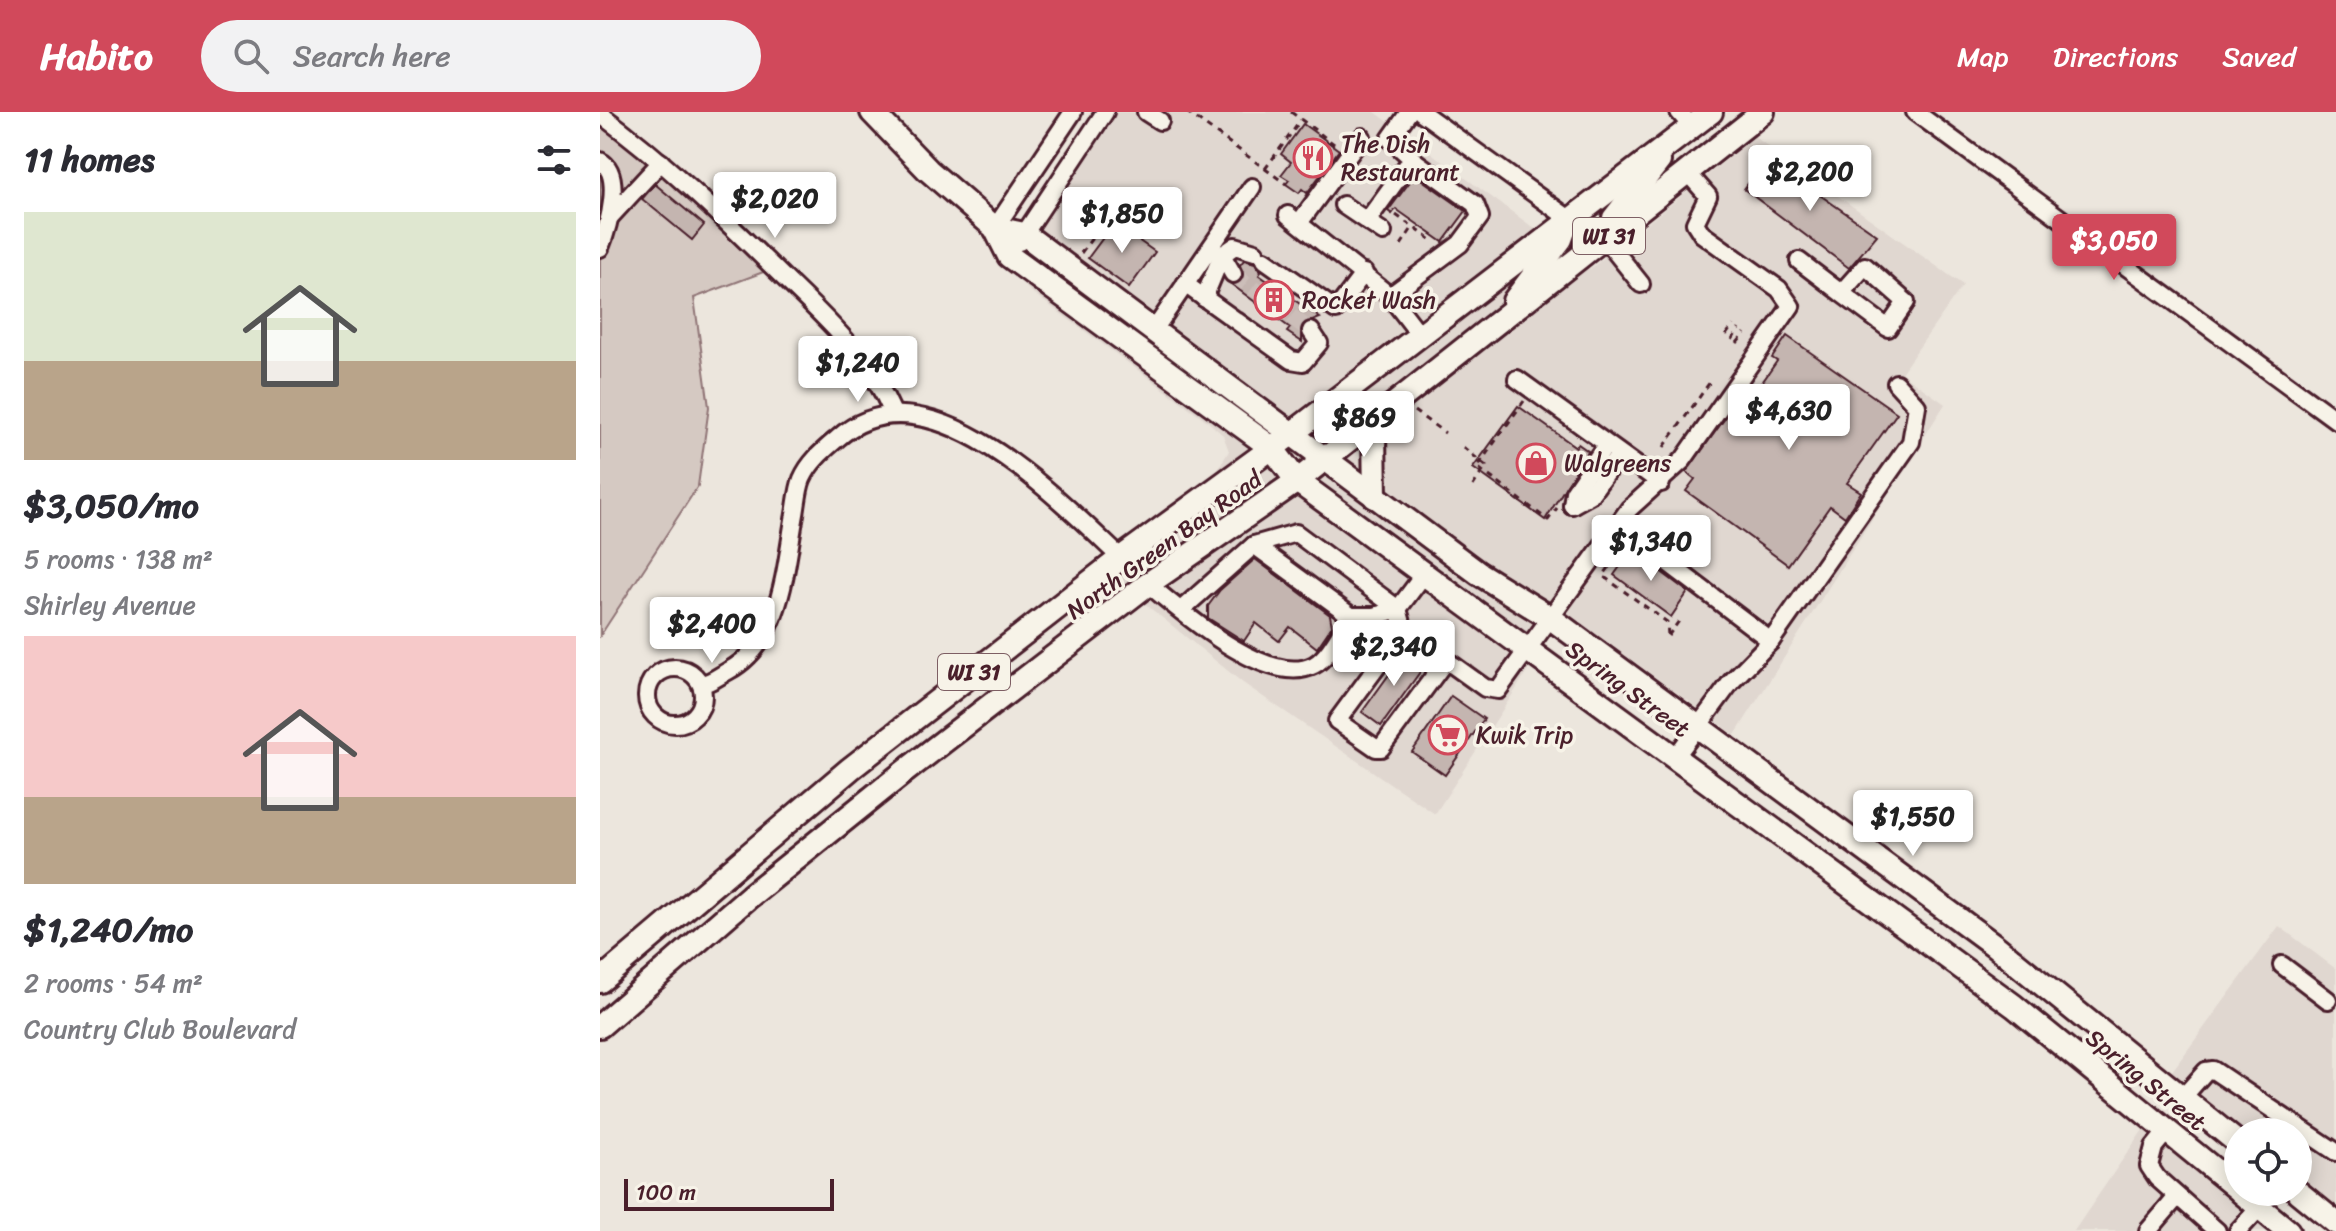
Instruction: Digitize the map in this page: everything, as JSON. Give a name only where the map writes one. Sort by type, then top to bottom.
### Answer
[{"type":"main road","name":"Spring Street","points":[[872,112],[928,170],[995,228],[1009,256],[1272,448],[1297,481],[1843,878],[2042,1029],[2224,1178]]},
{"type":"main road","name":"North Green Bay Road","points":[[600,981],[839,779],[1121,558],[1294,432],[1568,218],[1669,147],[1686,120],[1711,112]]},
{"type":"main road","name":"North Green Bay Road","points":[[600,1026],[750,896],[892,781],[1148,584],[1297,481],[1324,458],[1404,408],[1505,315],[1763,112]]},
{"type":"main road","points":[[1605,239],[1618,211],[1640,188],[1669,147]]},
{"type":"main road","points":[[1505,315],[1561,239],[1568,218]]},
{"type":"main road","name":"Spring Street","points":[[995,228],[1024,234],[1294,432],[1478,573],[1552,619],[2065,1002],[2224,1131]]},
{"type":"main road","points":[[1375,497],[1374,432],[1404,408]]},
{"type":"main road","points":[[1843,878],[1862,849]]},
{"type":"main road","points":[[2042,1029],[2065,1002]]},
{"type":"main road","points":[[2163,1128],[2183,1097]]},
{"type":"main road","points":[[2312,1203],[2336,1223]]},
{"type":"main road","name":"Spring Street","points":[[2260,1207],[2288,1231]]},
{"type":"street","points":[[995,228],[1073,112]]},
{"type":"street","points":[[1009,256],[1105,112]]},
{"type":"street","points":[[1390,296],[1424,261],[1460,244],[1480,217],[1475,204],[1416,162],[1390,139],[1409,112]]},
{"type":"street","points":[[1421,112],[1568,218]]},
{"type":"street","points":[[1915,112],[2336,420]]},
{"type":"street","points":[[600,114],[713,206],[853,345],[880,384],[893,413]]},
{"type":"street","points":[[1362,137],[1293,219],[1390,296],[1420,335]]},
{"type":"street","points":[[1048,150],[1070,165]]},
{"type":"street","points":[[600,161],[609,171],[613,202],[600,248]]},
{"type":"street","points":[[605,222],[661,162]]},
{"type":"street","points":[[1367,221],[1406,167],[1416,162]]},
{"type":"street","points":[[1181,610],[1254,545],[1296,533],[1398,609],[1404,630],[1485,688],[1498,690],[1629,509],[1683,460],[1791,306],[1779,289],[1702,234],[1695,223],[1708,196],[1686,171]]},
{"type":"street","points":[[1154,330],[1252,187]]},
{"type":"street","points":[[1343,205],[1383,232]]},
{"type":"street","points":[[1605,239],[1641,284]]},
{"type":"street","points":[[1204,298],[1222,255],[1235,246],[1260,256],[1336,310],[1364,273]]},
{"type":"street","points":[[1222,255],[1233,274]]},
{"type":"street","points":[[1799,261],[1841,293]]},
{"type":"street","points":[[1185,284],[1291,360],[1303,362],[1319,343],[1311,331]]},
{"type":"street","points":[[1517,379],[1661,483]]},
{"type":"street","points":[[1676,756],[1731,682],[1771,641],[1911,442],[1917,406],[1896,383]]},
{"type":"street","points":[[701,684],[737,666],[754,651],[768,629],[777,607],[801,480],[814,458],[849,428],[893,413],[949,427],[996,450],[1036,479],[1121,558]]},
{"type":"street","points":[[1565,505],[1613,450]]},
{"type":"street","points":[[1618,525],[1771,641]]},
{"type":"street","points":[[1254,545],[1351,616],[1375,616],[1398,609],[1425,573]]},
{"type":"street","points":[[1148,584],[1237,650],[1259,663],[1281,667],[1310,667],[1320,661],[1351,616]]},
{"type":"street","points":[[1404,630],[1337,721],[1381,748],[1446,660]]},
{"type":"street","points":[[2282,965],[2328,1000]]},
{"type":"street","points":[[2183,1097],[2206,1071],[2213,1070],[2336,1152]]},
{"type":"street","points":[[2163,1128],[2149,1166],[2177,1197],[2217,1231]]},
{"type":"street","points":[[2148,1231],[2177,1197]]},
{"type":"street","points":[[2238,1231],[2260,1207]]},
{"type":"path","points":[[1187,112],[1286,184]]},
{"type":"path","points":[[1291,112],[1345,151]]},
{"type":"path","points":[[1265,169],[1301,120]]},
{"type":"path","points":[[1089,208],[1105,220]]},
{"type":"path","points":[[1081,253],[1109,215]]},
{"type":"path","points":[[1109,215],[1114,223]]},
{"type":"path","points":[[1109,215],[1141,241]]},
{"type":"path","points":[[1396,215],[1433,241]]},
{"type":"path","points":[[1401,245],[1413,227]]},
{"type":"path","points":[[1726,335],[1733,325]]},
{"type":"path","points":[[1732,340],[1739,329]]},
{"type":"path","points":[[1737,343],[1745,333]]},
{"type":"path","points":[[1664,447],[1710,382]]},
{"type":"path","points":[[1532,391],[1477,467],[1548,520],[1565,505]]},
{"type":"path","points":[[1404,408],[1445,433]]},
{"type":"path","points":[[1463,447],[1481,461]]},
{"type":"path","points":[[1471,489],[1483,472]]},
{"type":"path","points":[[1631,552],[1624,546],[1603,576],[1667,622],[1668,636],[1679,621]]},
{"type":"path","points":[[1635,599],[1639,594]]},
{"type":"shaded area","points":[[1092,112],[1375,112],[1590,269],[1755,137],[1963,285],[1901,373],[1945,404],[1735,735],[1566,612],[1435,814],[1243,683],[1097,565],[1211,480],[1229,451],[1223,435],[1206,420],[1030,291],[998,259]]},
{"type":"shaded area","points":[[600,114],[774,268],[694,298],[709,407],[698,486],[600,636]]},
{"type":"shaded area","points":[[2279,926],[2336,969],[2336,1223],[2312,1203],[2312,1118],[2224,1118],[2224,1123],[2164,1082]]},
{"type":"shaded area","points":[[2151,1118],[2224,1179],[2224,1206],[2257,1206],[2287,1231],[2074,1231]]},
{"type":"building","name":"The Dish Restaurant","points":[[1303,124],[1339,150],[1307,193],[1302,189],[1299,193],[1286,184],[1289,180],[1281,175],[1291,162],[1281,154]]},
{"type":"building","points":[[1767,158],[1877,235],[1849,268],[1744,189]]},
{"type":"building","points":[[1415,175],[1466,211],[1443,242],[1396,209],[1392,214],[1388,211]]},
{"type":"building","points":[[655,184],[704,225],[692,240],[642,199]]},
{"type":"building","points":[[1114,223],[1155,252],[1129,288],[1088,258]]},
{"type":"building","name":"Rocket Wash","points":[[1244,260],[1255,263],[1261,272],[1259,275],[1320,318],[1302,325],[1302,342],[1287,332],[1290,328],[1231,284],[1243,279],[1240,265]]},
{"type":"building","points":[[1787,336],[1897,413],[1847,483],[1861,492],[1845,517],[1830,506],[1788,565],[1686,491],[1695,479],[1686,472],[1739,399],[1747,404],[1777,361],[1772,358]]},
{"type":"building","name":"Walgreens","points":[[1518,406],[1576,447],[1578,444],[1588,451],[1545,520],[1473,468]]},
{"type":"building","points":[[1632,550],[1688,592],[1671,617],[1614,575]]},
{"type":"building","points":[[1255,559],[1330,615],[1332,626],[1317,648],[1290,627],[1279,641],[1256,623],[1244,641],[1208,618],[1208,606],[1220,590]]},
{"type":"building","points":[[1406,651],[1425,665],[1381,726],[1362,712]]},
{"type":"building","name":"Kwik Trip","points":[[1451,696],[1484,719],[1445,775],[1412,752]]},
{"type":"tunnel","points":[[1233,274],[1311,331]]},
{"type":"place","name":"The Dish Restaurant","points":[[1313,158]]},
{"type":"place","name":"Rocket Wash","points":[[1274,300]]},
{"type":"place","name":"Walgreens","points":[[1536,463]]},
{"type":"place","name":"Kwik Trip","points":[[1448,735]]}]
